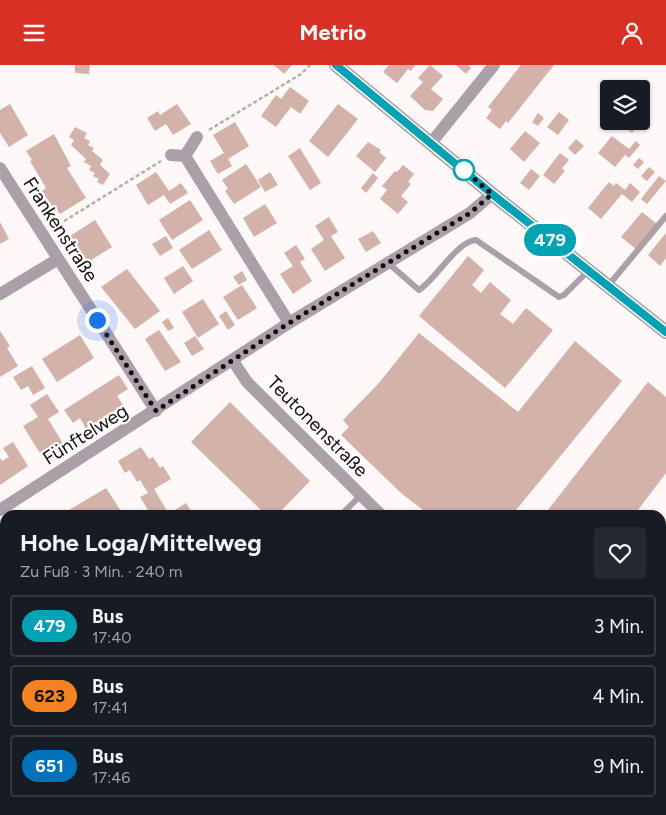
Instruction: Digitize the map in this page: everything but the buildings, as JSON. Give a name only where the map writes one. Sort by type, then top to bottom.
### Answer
[{"type":"street","points":[[336,65],[492,194],[666,332]]},
{"type":"street","points":[[431,143],[494,65]]},
{"type":"street","points":[[185,156],[197,137]]},
{"type":"street","points":[[171,155],[185,156]]},
{"type":"street","points":[[185,156],[289,323]]},
{"type":"street","name":"Frankenstraße","points":[[0,168],[156,411]]},
{"type":"street","name":"Fünftelweg","points":[[0,510],[156,411],[289,323],[470,213],[492,194]]},
{"type":"street","points":[[0,294],[58,259]]},
{"type":"street","name":"Teutonenstraße","points":[[233,361],[248,382],[376,510]]},
{"type":"lane","points":[[608,286],[666,216]]},
{"type":"lane","points":[[388,263],[419,290],[461,247],[470,240],[476,240],[559,297],[564,295],[588,271]]},
{"type":"lane","points":[[346,510],[360,495]]},
{"type":"path","points":[[197,137],[301,74],[310,65]]},
{"type":"path","points":[[43,235],[171,155]]},
{"type":"bus line","name":"479","points":[[336,65],[492,194],[666,332]]},
{"type":"route","points":[[97,320],[156,411],[289,323],[470,213],[492,194],[464,170]]}]
